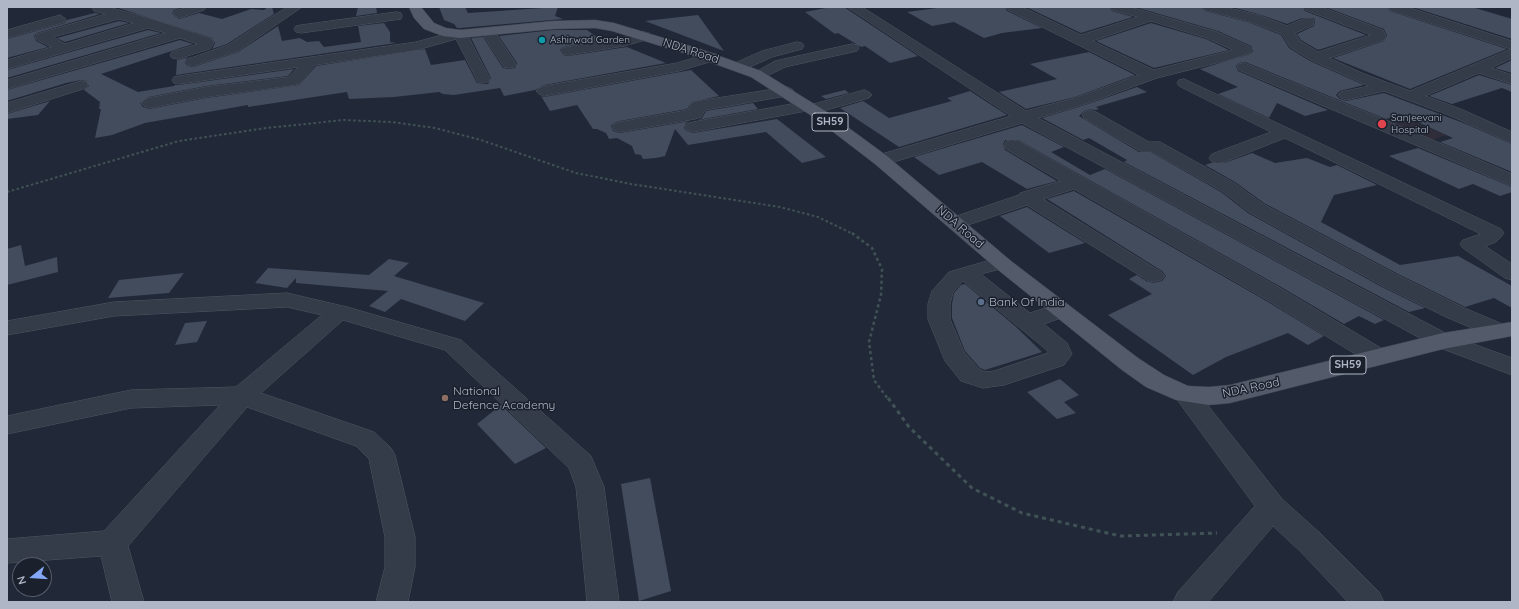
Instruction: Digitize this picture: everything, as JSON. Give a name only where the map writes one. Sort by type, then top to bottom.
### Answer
[{"type":"main road","name":"NDA Road","points":[[415,7],[418,15],[430,26],[443,32],[460,34],[553,25],[595,24],[614,27],[711,57],[759,76],[810,108],[881,160],[1001,263],[1130,364],[1155,381],[1185,394],[1209,396],[1230,394],[1443,341],[1505,330]]},
{"type":"street","points":[[7,34],[99,7],[118,15],[150,23],[207,42],[177,55]]},
{"type":"street","points":[[179,14],[200,7]]},
{"type":"street","points":[[193,62],[233,48],[296,7]]},
{"type":"street","points":[[853,7],[1024,117],[1443,341],[1512,367]]},
{"type":"street","points":[[1012,7],[1152,75]]},
{"type":"street","points":[[881,160],[1080,101],[1152,75],[1245,50],[1212,35],[1116,7]]},
{"type":"street","points":[[1209,7],[1263,21],[1286,30],[1296,44],[1316,57],[1383,87],[1457,113],[1512,138]]},
{"type":"street","points":[[1255,7],[1263,21]]},
{"type":"street","points":[[1394,7],[1512,45]]},
{"type":"street","points":[[1286,30],[1321,8],[1378,33],[1379,36],[1316,57]]},
{"type":"street","points":[[7,23],[64,9]]},
{"type":"street","points":[[65,48],[42,37],[118,15]]},
{"type":"street","points":[[301,30],[396,17]]},
{"type":"street","points":[[1080,40],[1152,17]]},
{"type":"street","points":[[7,65],[150,23]]},
{"type":"street","points":[[371,39],[409,34],[443,32]]},
{"type":"street","points":[[488,32],[509,64]]},
{"type":"street","points":[[7,85],[182,34]]},
{"type":"street","points":[[179,80],[417,46],[460,34],[484,79]]},
{"type":"street","points":[[568,51],[624,42],[644,36]]},
{"type":"street","points":[[738,67],[767,54],[808,44]]},
{"type":"street","points":[[759,76],[780,64],[852,48]]},
{"type":"street","points":[[219,62],[294,50]]},
{"type":"street","points":[[1410,96],[1479,68],[1512,52]]},
{"type":"street","points":[[544,91],[679,66],[711,57]]},
{"type":"street","points":[[149,103],[206,92],[294,81],[310,62]]},
{"type":"street","points":[[1244,68],[1382,124],[1512,181]]},
{"type":"street","points":[[1479,68],[1512,80]]},
{"type":"street","points":[[1184,83],[1494,233],[1489,238],[1470,244],[1512,274]]},
{"type":"street","points":[[7,108],[81,85]]},
{"type":"street","points":[[1346,95],[1383,87]]},
{"type":"street","points":[[620,127],[695,114],[698,106],[786,92]]},
{"type":"street","points":[[693,128],[810,108],[864,95]]},
{"type":"street","points":[[1090,115],[1146,147],[1154,146],[1228,187],[1256,208],[1389,280],[1454,312],[1505,330]]},
{"type":"street","points":[[1218,158],[1285,132]]},
{"type":"street","points":[[1012,145],[1272,293],[1378,357]]},
{"type":"street","points":[[955,223],[1027,197],[1076,182]]},
{"type":"street","points":[[1027,197],[1154,276]]},
{"type":"street","points":[[965,272],[1059,348],[1060,354],[1056,359],[995,379],[983,380],[970,375],[953,355],[944,337],[938,319],[939,304],[943,291],[956,276],[965,272],[1001,263]]},
{"type":"street","points":[[7,328],[114,309],[287,300],[339,312],[453,345],[581,463],[590,487],[603,602]]},
{"type":"street","points":[[1028,322],[1061,310]]},
{"type":"street","points":[[7,551],[112,543],[242,396],[339,312]]},
{"type":"street","points":[[1185,394],[1272,507],[1312,543],[1368,602]]},
{"type":"street","points":[[7,425],[131,399],[190,396],[242,396],[365,439],[382,455],[400,537],[400,568],[392,602]]},
{"type":"street","points":[[1189,602],[1272,507]]},
{"type":"street","points":[[112,543],[128,602]]},
{"type":"path","points":[[7,192],[179,141],[266,128],[344,120],[392,122],[435,128],[481,140],[576,173],[631,184],[780,207],[818,217],[851,232],[872,248],[882,269],[881,295],[869,342],[874,380],[909,427],[972,488],[1022,513],[1120,536],[1250,532]]},
{"type":"shaded area","points":[[1401,116],[1446,135],[1428,142],[1383,122]]},
{"type":"building","points":[[115,7],[176,7],[180,8],[174,10],[172,14],[179,19],[199,13],[222,19],[251,9],[264,10],[268,7],[272,7],[274,14],[227,44],[212,49],[215,43],[212,38]]},
{"type":"building","points":[[358,7],[376,7],[377,13],[356,16]]},
{"type":"building","points":[[439,7],[465,7],[468,13],[558,7],[555,16],[563,19],[457,28],[454,24],[444,20]]},
{"type":"building","points":[[831,7],[844,7],[918,56],[890,63],[865,46],[861,47],[838,33],[835,34],[805,12]]},
{"type":"building","points":[[945,7],[1005,7],[1007,11],[1042,28],[1002,33],[984,38],[954,22],[932,26],[907,12]]},
{"type":"building","points":[[1026,7],[1109,7],[1112,11],[1133,17],[1081,33]]},
{"type":"building","points":[[1135,7],[1202,7],[1205,11],[1248,22],[1281,35],[1289,48],[1310,61],[1364,85],[1340,91],[1336,95],[1340,99],[1346,101],[1384,93],[1466,124],[1512,144],[1512,172],[1440,142],[1453,138],[1400,114],[1386,119],[1245,62],[1239,63],[1236,66],[1238,71],[1328,110],[1305,116],[1277,103],[1269,118],[1218,94],[1238,87],[1200,69],[1250,54],[1253,51],[1251,46],[1218,31]]},
{"type":"building","points":[[1231,7],[1303,7],[1305,11],[1366,35],[1318,50],[1301,40],[1297,34],[1314,26],[1314,18],[1302,18],[1287,24]]},
{"type":"building","points":[[1325,7],[1387,7],[1390,11],[1507,49],[1410,89],[1333,58],[1384,41],[1387,36],[1384,29]]},
{"type":"building","points":[[1412,7],[1472,7],[1512,19],[1512,39]]},
{"type":"building","points":[[95,13],[100,14],[37,33],[34,36],[36,41],[48,47],[7,58],[7,39],[65,23],[67,20]]},
{"type":"building","points":[[698,15],[724,51],[645,21]]},
{"type":"building","points":[[119,21],[129,23],[65,42],[57,38]]},
{"type":"building","points":[[384,23],[390,32],[390,42],[396,43],[176,75],[177,60],[192,56],[187,58],[185,63],[188,66],[193,67],[238,52],[278,26],[282,41],[300,38],[307,42],[319,41],[324,47],[361,42],[358,26]]},
{"type":"building","points":[[1151,23],[1206,39],[1229,50],[1154,68],[1096,41]]},
{"type":"building","points":[[148,30],[161,33],[7,78],[7,70]]},
{"type":"building","points":[[553,30],[587,30],[601,40],[563,47],[560,50],[563,55],[568,56],[627,47],[666,63],[544,85],[535,90],[504,96],[500,88],[454,95],[439,92],[394,97],[349,99],[347,92],[248,107],[248,105],[145,123],[112,135],[95,138],[101,109],[99,109],[100,102],[84,90],[89,86],[86,81],[81,80],[66,83],[7,101],[7,90],[180,40],[193,44],[101,74],[138,92],[175,85],[294,69],[288,76],[206,86],[149,97],[140,103],[143,107],[149,109],[206,98],[299,85],[316,66],[425,49],[431,65],[465,60],[477,83],[488,84],[491,78],[471,38],[483,37],[503,68],[509,69],[515,68],[517,63],[499,36]]},
{"type":"building","points":[[1089,52],[1135,75],[1075,97],[1026,109],[999,92],[1057,79],[1030,64]]},
{"type":"building","points":[[1512,60],[1512,73],[1495,68]]},
{"type":"building","points":[[691,70],[719,96],[692,102],[687,109],[620,121],[611,126],[613,131],[620,133],[690,121],[686,123],[684,128],[693,133],[777,119],[826,157],[802,163],[766,132],[688,145],[675,129],[665,156],[643,159],[641,155],[635,154],[632,146],[617,138],[609,139],[606,133],[593,129],[577,105],[550,111],[541,96],[544,97]]},
{"type":"building","points":[[1479,75],[1512,85],[1512,92],[1502,88],[1452,104],[1429,96]]},
{"type":"building","points":[[1137,87],[1147,92],[1096,107],[1099,109],[1084,111],[1079,116],[1139,152],[1151,152],[1221,192],[1248,213],[1380,286],[1425,308],[1409,312],[1124,162],[1127,160],[1089,138],[1083,140],[1042,118]]},
{"type":"building","points":[[845,90],[849,93],[826,99],[821,96]]},
{"type":"building","points":[[970,91],[1007,115],[899,147],[840,108],[863,101],[889,118],[952,101],[947,98]]},
{"type":"building","points":[[50,101],[38,115],[7,119],[7,114]]},
{"type":"building","points":[[753,103],[758,109],[698,120],[702,118],[706,111]]},
{"type":"building","points":[[1022,125],[1064,147],[1051,152],[1090,175],[1105,169],[1384,320],[1375,324],[1359,316],[1344,324],[1281,287],[1018,140],[1005,140],[1003,144],[1005,150],[1057,181],[1027,189],[982,162],[939,175],[914,157]]},
{"type":"building","points":[[1418,148],[1512,187],[1512,192],[1500,196],[1473,184],[1459,189],[1389,156]]},
{"type":"building","points":[[1252,153],[1275,163],[1307,158],[1330,167],[1337,165],[1377,185],[1334,195],[1321,222],[1400,265],[1458,256],[1512,286],[1512,308],[1494,298],[1465,307],[1398,274],[1264,203],[1235,182],[1205,165],[1211,163],[1224,163]]},
{"type":"building","points":[[1074,191],[1263,299],[1324,336],[1308,345],[1288,333],[1226,357],[1193,375],[1108,315],[1152,294],[1129,279],[1137,275],[1146,281],[1154,283],[1162,281],[1166,276],[1162,271],[1047,199]]},
{"type":"building","points":[[1027,207],[1085,243],[1049,253],[1000,216]]},
{"type":"building","points":[[21,245],[25,266],[57,257],[58,272],[7,285],[7,249]]},
{"type":"building","points":[[389,259],[409,263],[394,276],[484,303],[465,321],[401,299],[385,312],[369,306],[388,291],[296,283],[296,278],[287,288],[255,283],[268,268],[369,275]]},
{"type":"building","points":[[184,273],[169,293],[108,298],[119,280]]},
{"type":"building","points":[[965,284],[1015,326],[1042,352],[985,370],[980,368],[965,351],[952,318],[954,293],[961,285]]},
{"type":"building","points":[[207,321],[197,342],[175,345],[185,323]]},
{"type":"building","points":[[1060,379],[1079,395],[1064,402],[1076,413],[1057,419],[1027,392]]},
{"type":"building","points":[[501,405],[546,448],[515,464],[477,424]]},
{"type":"building","points":[[650,478],[671,591],[639,601],[621,484]]},
{"type":"place","name":"Ashirwad Garden","points":[[542,40]]},
{"type":"place","name":"Sanjeevani Hospital","points":[[1382,124]]},
{"type":"place","name":"Bank Of India","points":[[981,302]]},
{"type":"place","name":"National Defence Academy","points":[[445,398]]}]
